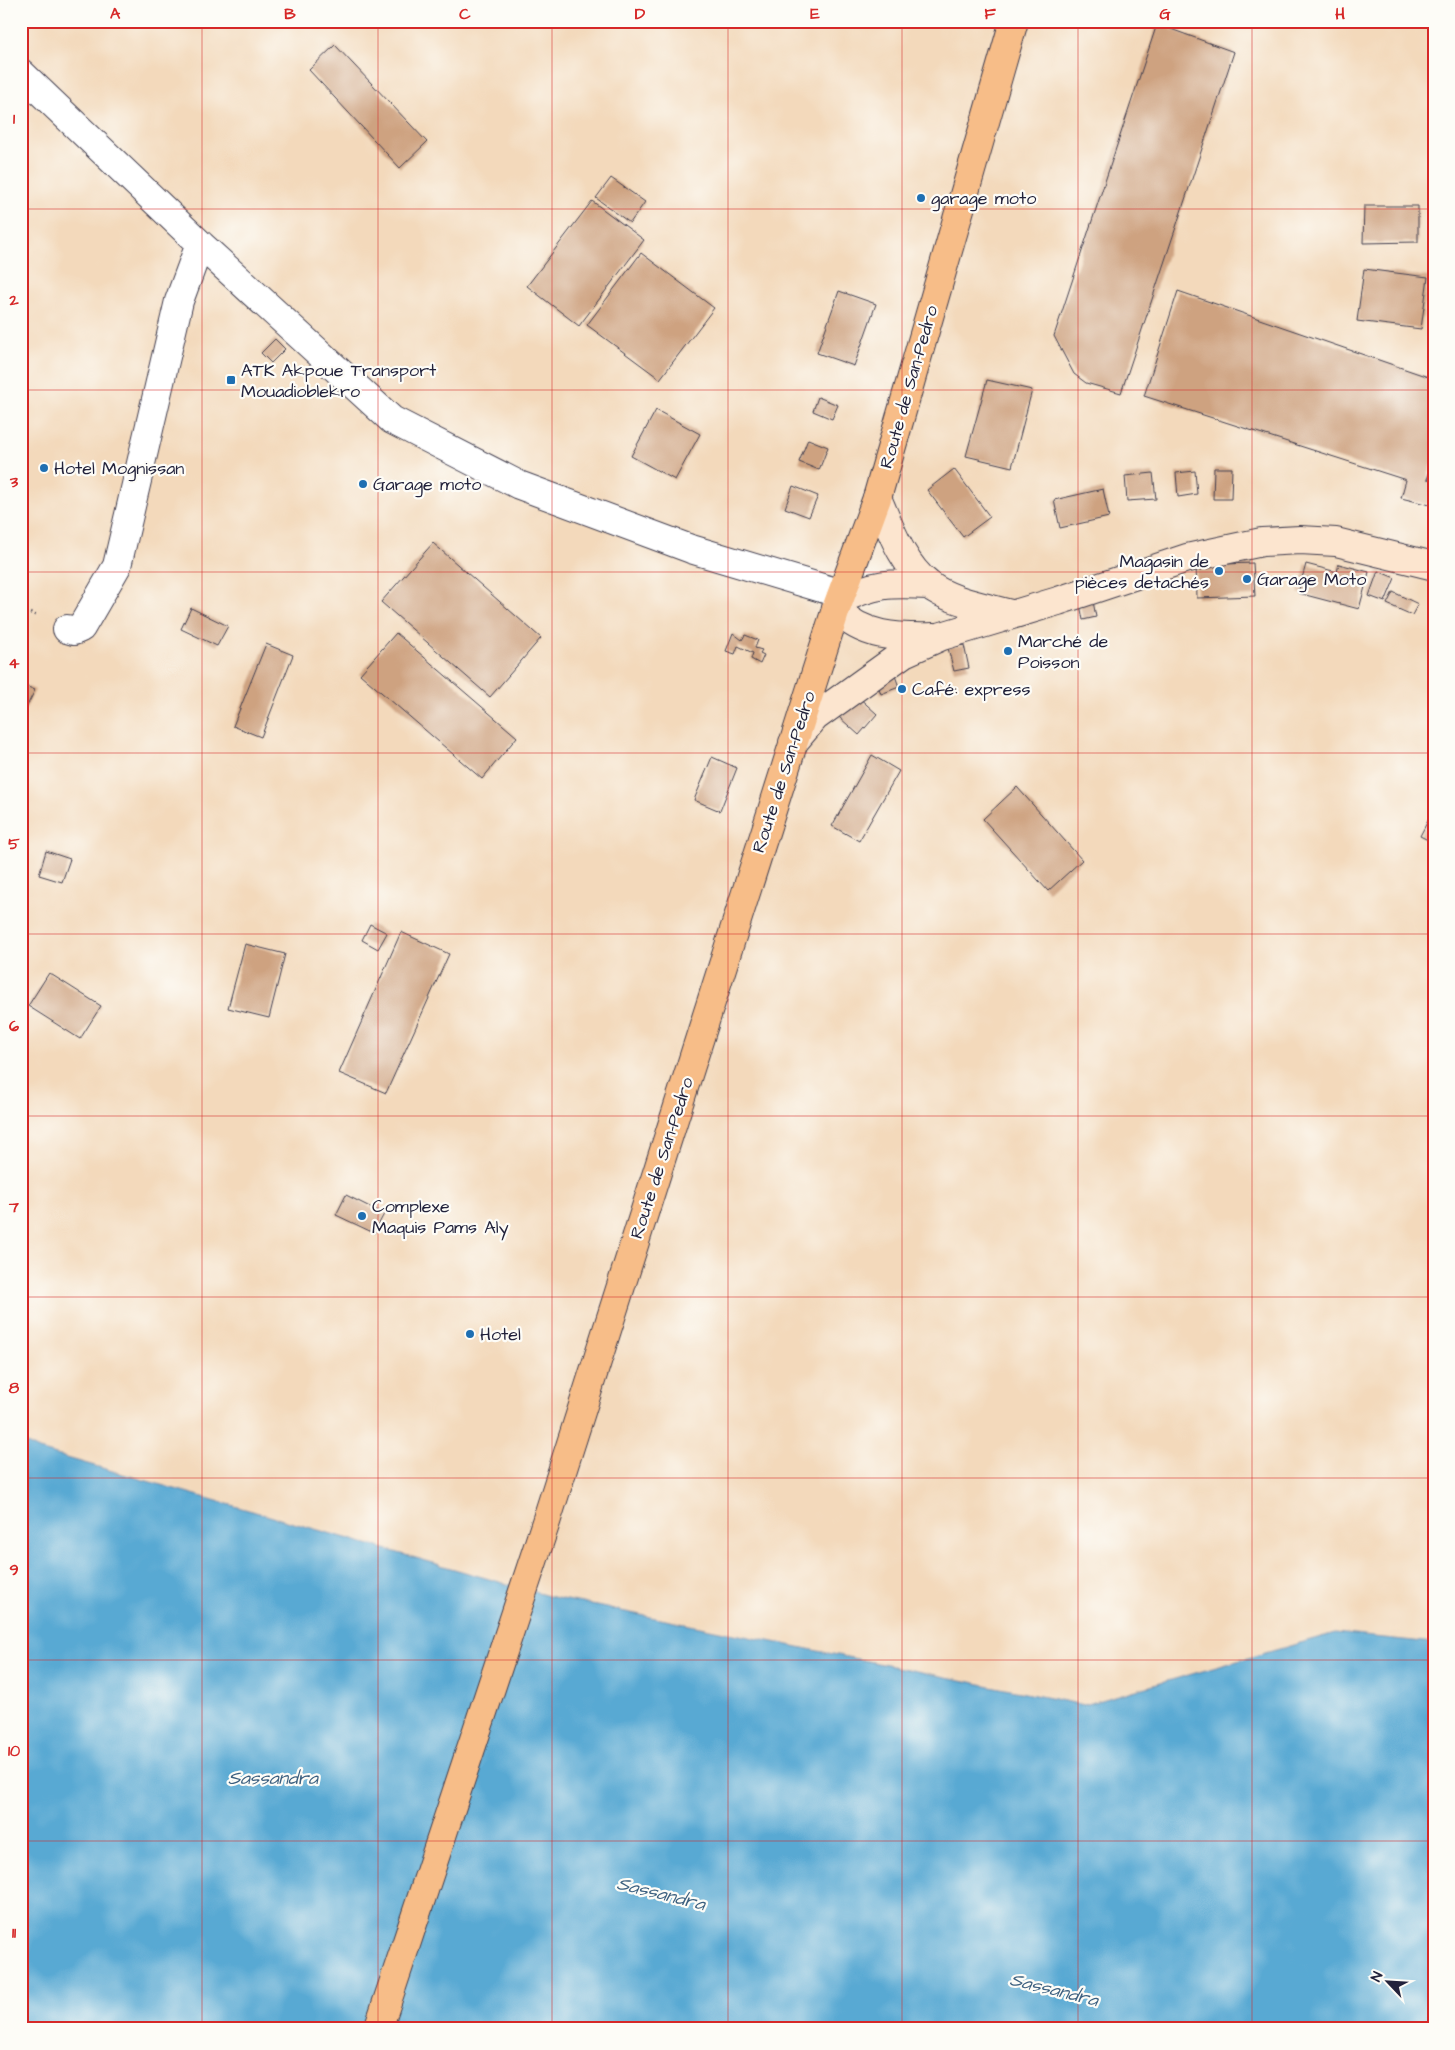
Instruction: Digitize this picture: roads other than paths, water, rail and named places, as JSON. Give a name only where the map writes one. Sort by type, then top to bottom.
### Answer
[{"type":"main road","name":"Route de San-Pedro","points":[[378,2029],[546,1522],[840,601],[877,498],[1014,21]]},
{"type":"street","points":[[21,73],[200,244],[392,420],[520,485],[691,549],[840,601],[863,589],[884,584],[928,585],[970,603],[1011,614]]},
{"type":"street","points":[[67,630],[74,631],[82,628],[117,566],[180,301],[200,244]]},
{"type":"street","points":[[877,498],[899,546],[915,571],[928,585]]},
{"type":"street","points":[[794,743],[815,717],[860,684],[904,654],[942,636],[1058,601],[1187,558],[1262,542],[1300,540],[1336,542],[1434,566]]},
{"type":"street","points":[[840,601],[848,622],[864,630],[882,634],[942,636]]},
{"type":"water","name":"Sassandra","points":[[21,1441],[39,1450],[552,1597],[1084,1705],[1335,1633],[1434,1643],[1434,2029],[21,2029]]},
{"type":"place","name":"garage moto","points":[[921,198]]},
{"type":"place","name":"ATK Akpoue Transport Mouadioblekro","points":[[231,380]]},
{"type":"place","name":"Hotel Mognissan","points":[[44,468]]},
{"type":"place","name":"Garage moto","points":[[363,484]]},
{"type":"place","name":"Magasin de pièces detachés","points":[[1219,571]]},
{"type":"place","name":"Garage Moto","points":[[1247,579]]},
{"type":"place","name":"Marché de Poisson","points":[[1008,651]]},
{"type":"place","name":"Café: express","points":[[902,689]]},
{"type":"place","name":"Complexe Maquis Pams Aly","points":[[362,1216]]},
{"type":"place","name":"Hotel","points":[[470,1334]]}]
